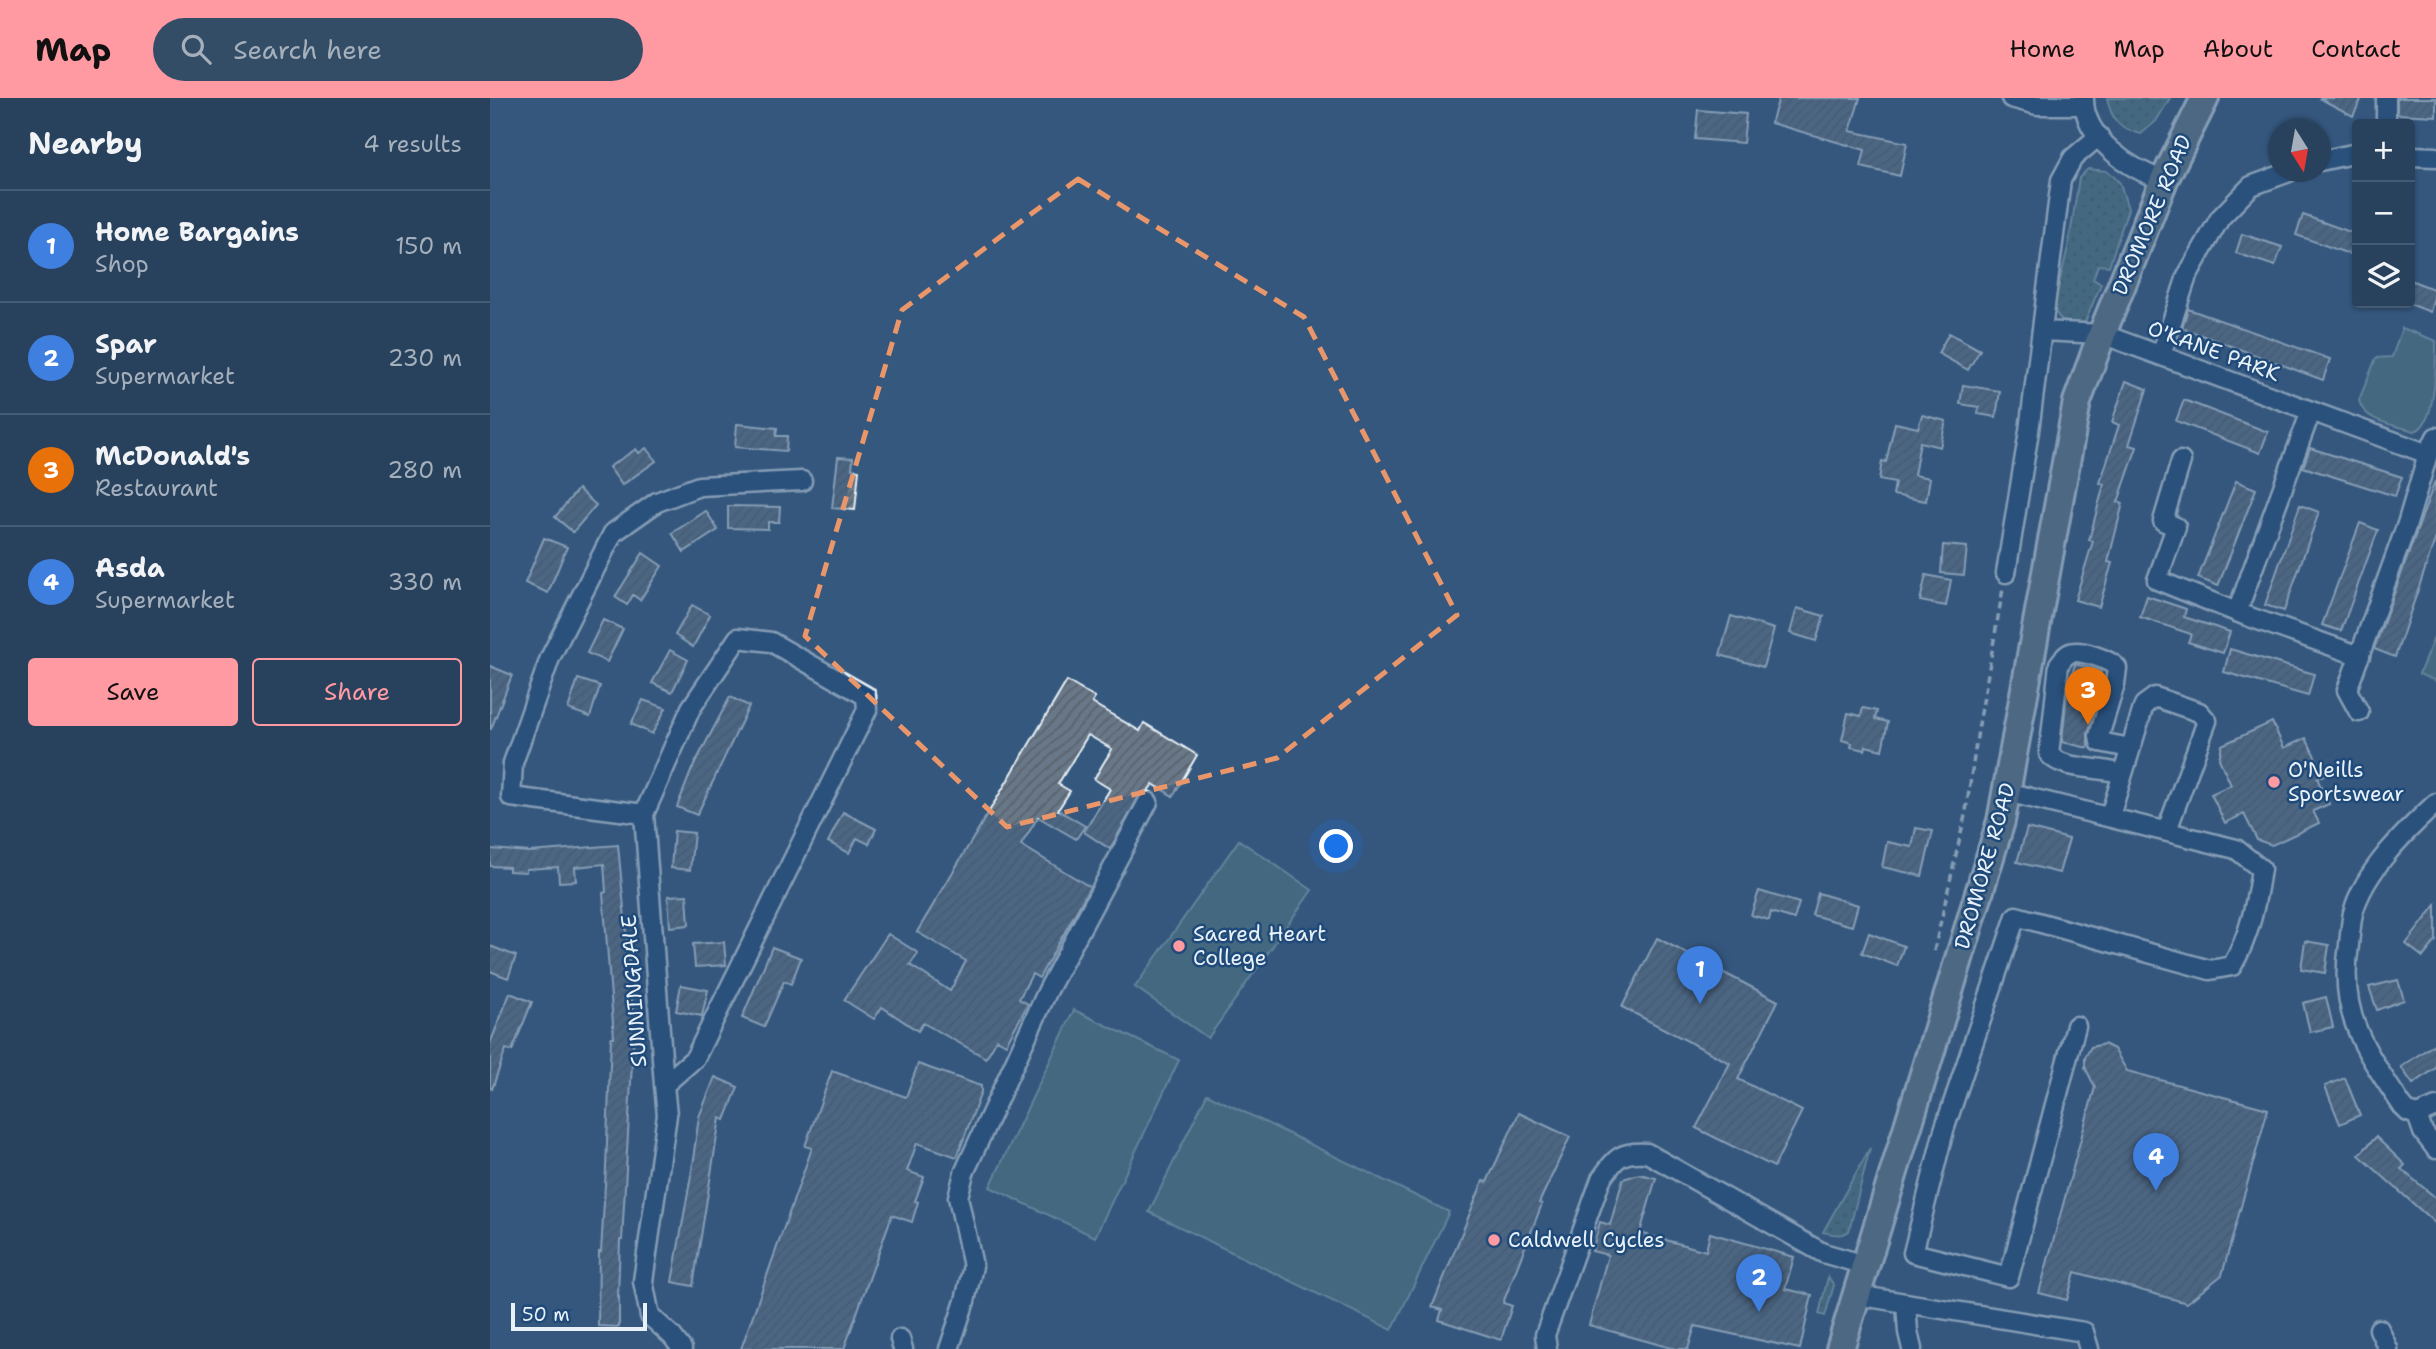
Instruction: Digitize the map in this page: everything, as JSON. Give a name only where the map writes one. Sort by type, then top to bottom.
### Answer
[{"type":"highway","name":"DROMORE ROAD","points":[[1840,1349],[1998,830],[2077,402],[2164,180],[2205,98]]},
{"type":"street","points":[[2011,98],[2037,104],[2067,106],[2084,101],[2088,123],[2124,161],[2150,176],[2164,180]]},
{"type":"street","points":[[2386,98],[2386,119]]},
{"type":"street","points":[[2006,573],[2042,331],[2061,180],[2073,158],[2099,136]]},
{"type":"street","points":[[2331,159],[2352,154]]},
{"type":"street","points":[[2415,156],[2436,157]]},
{"type":"street","points":[[2161,355],[2187,276],[2220,218],[2251,186],[2268,180]]},
{"type":"street","points":[[2042,331],[2102,334]]},
{"type":"street","name":"O'KANE PARK","points":[[2102,334],[2311,411],[2432,445],[2407,524],[2347,690],[2359,712]]},
{"type":"street","points":[[2237,612],[2311,411]]},
{"type":"street","points":[[2182,461],[2162,521],[2176,527],[2157,580],[2360,656]]},
{"type":"street","points":[[644,814],[511,797],[513,763],[550,658],[613,533],[657,502],[699,486],[802,481]]},
{"type":"street","name":"SUNNINGDALE","points":[[664,1086],[695,1058],[867,710],[866,695],[771,642],[738,638],[691,708],[644,814],[664,1086],[667,1115],[643,1281],[650,1316],[682,1349]]},
{"type":"street","points":[[2122,774],[2106,768],[2068,766],[2055,762],[2049,754],[2059,664],[2067,654],[2075,652],[2112,661],[2117,668],[2115,684],[2099,736],[2100,742],[2130,748]]},
{"type":"street","points":[[2110,816],[2144,705],[2155,697],[2199,712],[2207,721],[2167,830]]},
{"type":"street","points":[[2007,792],[2236,849],[2260,869],[2256,904],[2244,946],[2232,966],[2210,970],[2016,916],[1944,1130],[1913,1253],[2009,1277],[2076,1026]]},
{"type":"street","points":[[949,1349],[965,1301],[972,1266],[958,1197],[964,1173],[1048,990],[1148,802]]},
{"type":"street","points":[[2436,803],[2375,868],[2354,911],[2346,962],[2348,1001],[2359,1035],[2371,1057],[2408,1112],[2417,1115],[2436,1107]]},
{"type":"street","points":[[2417,1115],[2423,1132],[2436,1149]]},
{"type":"street","points":[[1547,1349],[1545,1335],[1601,1179],[1613,1162],[1628,1152],[1647,1153],[1823,1252],[1865,1265]]},
{"type":"street","points":[[1856,1295],[2084,1332],[2089,1349]]},
{"type":"street","points":[[1906,1303],[1912,1349]]},
{"type":"street","points":[[2379,1329],[2388,1349]]},
{"type":"path","points":[[1934,951],[1966,811],[2006,573]]},
{"type":"highlighted area","points":[[1078,179],[1304,317],[1457,615],[1277,758],[1007,827],[805,636],[902,310]]},
{"type":"green space","points":[[2107,98],[2170,98],[2156,121],[2141,134],[2117,122]]},
{"type":"green space","points":[[2088,169],[2106,171],[2120,183],[2128,209],[2109,266],[2098,265],[2093,279],[2101,284],[2083,327],[2065,325],[2053,309],[2069,243],[2079,178]]},
{"type":"green space","points":[[2402,328],[2436,341],[2431,407],[2427,419],[2414,431],[2373,418],[2359,400],[2376,358],[2392,357]]},
{"type":"green space","points":[[2436,633],[2436,681],[2419,674]]},
{"type":"green space","points":[[1239,840],[1312,890],[1208,1038],[1135,987]]},
{"type":"green space","points":[[1074,1010],[1179,1060],[1095,1237],[990,1187]]},
{"type":"green space","points":[[1207,1094],[1449,1212],[1392,1330],[1149,1212]]},
{"type":"green space","points":[[1870,1148],[1849,1231],[1840,1234],[1823,1232]]},
{"type":"green space","points":[[1828,1277],[1834,1285],[1825,1316],[1819,1314]]},
{"type":"building","points":[[1779,98],[1860,98],[1850,131],[1907,143],[1900,176],[1861,167],[1865,150],[1771,123]]},
{"type":"building","points":[[2319,98],[2362,98],[2353,116]]},
{"type":"building","points":[[2397,98],[2436,98],[2436,116],[2397,114]]},
{"type":"building","points":[[1698,110],[1746,114],[1743,143],[1695,139]]},
{"type":"building","points":[[2303,215],[2352,233],[2352,245],[2349,254],[2296,235]]},
{"type":"building","points":[[2242,234],[2282,247],[2275,266],[2236,253]]},
{"type":"building","points":[[2415,282],[2436,290],[2430,312],[2415,306]]},
{"type":"building","points":[[2188,309],[2330,359],[2323,380],[2182,328]]},
{"type":"building","points":[[1949,333],[1980,350],[1968,370],[1938,353]]},
{"type":"building","points":[[2126,381],[2147,389],[2129,445],[2137,447],[2118,502],[2123,503],[2108,562],[2112,563],[2099,607],[2075,600],[2093,541],[2089,540],[2104,484],[2100,483],[2119,425],[2112,422]]},
{"type":"building","points":[[1963,385],[2000,391],[1996,417],[1978,414],[1979,407],[1960,404]]},
{"type":"building","points":[[2184,400],[2268,432],[2260,453],[2176,421]]},
{"type":"building","points":[[1922,415],[1946,421],[1940,447],[1920,442],[1914,475],[1930,478],[1926,501],[1893,495],[1895,483],[1879,480],[1882,461],[1886,462],[1895,423],[1918,428]]},
{"type":"building","points":[[737,424],[777,428],[776,436],[787,436],[786,451],[735,447]]},
{"type":"building","points":[[646,448],[656,461],[622,485],[609,467],[636,449],[639,453]]},
{"type":"building","points":[[2310,448],[2402,477],[2395,496],[2303,467]]},
{"type":"building","points":[[838,457],[853,458],[852,469],[859,470],[855,510],[832,508]]},
{"type":"building","points":[[2236,481],[2256,489],[2218,586],[2198,578]]},
{"type":"building","points":[[2435,481],[2436,537],[2395,657],[2374,649]]},
{"type":"building","points":[[578,489],[596,505],[573,532],[555,517]]},
{"type":"building","points":[[2300,505],[2319,512],[2284,611],[2265,605]]},
{"type":"building","points":[[728,506],[780,507],[779,522],[768,522],[768,529],[728,528]]},
{"type":"building","points":[[706,511],[718,530],[684,552],[672,533]]},
{"type":"building","points":[[2360,523],[2378,530],[2341,631],[2322,625]]},
{"type":"building","points":[[544,538],[567,547],[548,593],[525,583]]},
{"type":"building","points":[[1943,545],[1967,547],[1964,575],[1941,573]]},
{"type":"building","points":[[643,553],[662,566],[640,600],[633,595],[627,605],[615,597]]},
{"type":"building","points":[[1926,575],[1951,580],[1946,606],[1920,601]]},
{"type":"building","points":[[2147,596],[2186,609],[2184,617],[2230,632],[2223,653],[2188,642],[2191,634],[2140,617]]},
{"type":"building","points":[[692,605],[710,615],[693,647],[675,635]]},
{"type":"building","points":[[1797,608],[1824,616],[1816,641],[1790,633]]},
{"type":"building","points":[[1731,616],[1774,629],[1763,667],[1720,655]]},
{"type":"building","points":[[603,620],[623,629],[607,662],[587,653]]},
{"type":"building","points":[[2230,649],[2314,674],[2308,696],[2224,672]]},
{"type":"building","points":[[670,650],[688,660],[672,692],[652,683]]},
{"type":"building","points":[[2075,664],[2101,671],[2096,690],[2101,692],[2088,733],[2088,748],[2062,742],[2067,692]]},
{"type":"building","points":[[490,666],[512,675],[491,729],[490,729]]},
{"type":"building","points":[[578,679],[600,686],[590,717],[568,709]]},
{"type":"building","points":[[1067,681],[1095,698],[1092,703],[1140,731],[1144,723],[1197,755],[1173,796],[1153,784],[1148,791],[1141,793],[1110,849],[1084,832],[1110,789],[1094,779],[1112,749],[1088,735],[1058,784],[1070,791],[1058,810],[1085,826],[1076,839],[1038,817],[1021,845],[1090,887],[1039,978],[1032,974],[1019,999],[1028,1004],[1006,1044],[997,1039],[986,1058],[923,1023],[918,1031],[882,1007],[874,1019],[844,1000],[888,934],[918,953],[910,965],[950,991],[966,961],[917,932]]},
{"type":"building","points":[[730,697],[749,706],[697,815],[677,807],[692,769]]},
{"type":"building","points":[[643,700],[666,708],[652,734],[631,724]]},
{"type":"building","points":[[1863,708],[1877,711],[1875,719],[1888,722],[1882,750],[1866,746],[1865,750],[1851,747],[1852,743],[1842,740],[1848,713],[1861,716]]},
{"type":"building","name":"O'Neills Sportswear","points":[[2272,722],[2284,748],[2306,738],[2324,775],[2317,778],[2329,804],[2313,811],[2319,823],[2272,845],[2257,840],[2244,814],[2225,823],[2211,794],[2231,785],[2219,759],[2222,745]]},
{"type":"building","points":[[843,812],[876,829],[869,844],[857,838],[849,853],[828,842]]},
{"type":"building","points":[[1916,828],[1933,831],[1922,876],[1882,867],[1887,842],[1912,847]]},
{"type":"building","points":[[2027,828],[2069,839],[2059,873],[2017,862]]},
{"type":"building","points":[[674,831],[694,833],[690,870],[671,868]]},
{"type":"building","points":[[618,845],[630,972],[626,972],[630,973],[634,1028],[620,1240],[619,1327],[598,1326],[599,1252],[606,1168],[611,1037],[614,1037],[603,893],[606,892],[604,864],[575,867],[576,881],[559,882],[558,867],[526,869],[526,872],[509,871],[509,867],[490,866],[491,849],[530,852]]},
{"type":"building","points":[[1759,891],[1799,903],[1794,919],[1771,912],[1769,920],[1751,915]]},
{"type":"building","points":[[1818,893],[1858,905],[1852,926],[1812,915]]},
{"type":"building","points":[[687,895],[689,925],[670,927],[668,896]]},
{"type":"building","points":[[2436,905],[2436,941],[2423,957],[2406,944]]},
{"type":"building","points":[[1869,933],[1904,946],[1897,966],[1862,953]]},
{"type":"building","points":[[1657,938],[1778,1001],[1738,1079],[1802,1111],[1774,1167],[1696,1128],[1730,1063],[1622,1007]]},
{"type":"building","points":[[2305,941],[2329,945],[2325,973],[2301,969]]},
{"type":"building","points":[[724,942],[726,965],[695,967],[693,944]]},
{"type":"building","points":[[490,946],[516,956],[508,978],[490,971]]},
{"type":"building","points":[[772,947],[801,958],[791,984],[784,981],[764,1027],[742,1018]]},
{"type":"building","points":[[2398,980],[2404,1000],[2377,1010],[2369,987]]},
{"type":"building","points":[[681,985],[708,990],[702,1016],[676,1011]]},
{"type":"building","points":[[510,993],[532,1002],[512,1051],[506,1049],[492,1089],[490,1044]]},
{"type":"building","points":[[2326,997],[2333,1027],[2310,1032],[2303,1003]]},
{"type":"building","points":[[2436,1043],[2436,1068],[2413,1084],[2401,1067]]},
{"type":"building","points":[[2104,1044],[2114,1049],[2127,1071],[2268,1109],[2222,1275],[2187,1303],[2075,1272],[2067,1300],[2039,1293],[2095,1087],[2085,1067],[2085,1057],[2091,1047]]},
{"type":"building","points":[[918,1064],[981,1086],[981,1092],[957,1157],[917,1143],[907,1171],[924,1177],[915,1201],[918,1202],[912,1222],[892,1215],[844,1349],[741,1349],[812,1148],[805,1146],[832,1071],[906,1097]]},
{"type":"building","points":[[715,1077],[738,1087],[725,1120],[720,1118],[693,1286],[672,1282],[699,1117]]},
{"type":"building","points":[[2345,1078],[2360,1115],[2340,1124],[2325,1086]]},
{"type":"building","points":[[1519,1113],[1570,1137],[1539,1203],[1542,1204],[1503,1303],[1512,1306],[1501,1340],[1439,1320],[1442,1310],[1432,1307],[1483,1181],[1487,1182]]},
{"type":"building","points":[[2376,1137],[2405,1165],[2401,1169],[2436,1198],[2436,1224],[2359,1155]]},
{"type":"building","points":[[1639,1174],[1656,1178],[1640,1233],[1706,1251],[1710,1233],[1794,1257],[1785,1289],[1812,1295],[1800,1349],[1695,1326],[1688,1349],[1675,1349],[1589,1325],[1608,1255],[1592,1251],[1600,1222],[1610,1225],[1623,1179]]},
{"type":"place","name":"McDonald's","points":[[2088,725]]},
{"type":"place","name":"O'Neills Sportswear","points":[[2274,782]]},
{"type":"place","name":"Sacred Heart College","points":[[1179,946]]},
{"type":"place","name":"Home Bargains","points":[[1700,1004]]},
{"type":"place","name":"Asda","points":[[2156,1191]]},
{"type":"place","name":"Caldwell Cycles","points":[[1494,1240]]},
{"type":"place","name":"Spar","points":[[1759,1312]]}]
